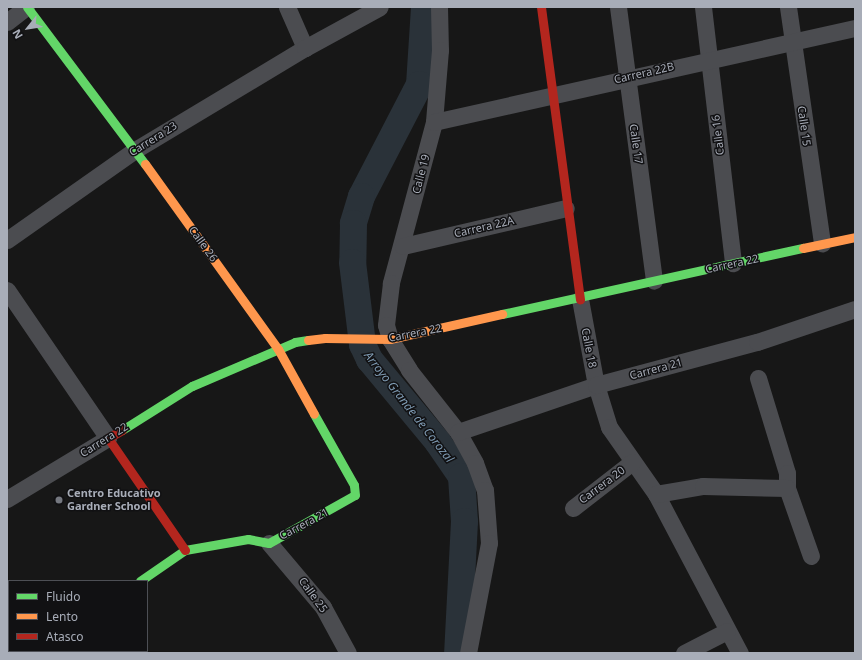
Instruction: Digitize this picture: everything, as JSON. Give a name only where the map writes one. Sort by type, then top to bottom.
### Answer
[{"type":"street","points":[[7,22],[26,7]]},
{"type":"street","name":"Calle 26","points":[[26,7],[135,150],[278,349],[354,486],[355,495]]},
{"type":"street","points":[[288,7],[305,48]]},
{"type":"street","name":"Carrera 23","points":[[7,240],[135,150],[305,48],[380,7]]},
{"type":"street","name":"Calle 19","points":[[390,339],[386,325],[391,283],[403,246],[434,122],[440,50],[439,7]]},
{"type":"street","name":"Calle 18","points":[[541,7],[553,93],[566,208],[580,299],[596,385],[609,427],[632,462],[656,494],[727,631],[740,653]]},
{"type":"street","name":"Calle 17","points":[[618,7],[654,281]]},
{"type":"street","name":"Calle 16","points":[[703,7],[733,263]]},
{"type":"street","name":"Calle 15","points":[[788,7],[822,244]]},
{"type":"street","name":"Carrera 22B","points":[[434,122],[553,93],[855,28]]},
{"type":"street","name":"Carrera 22A","points":[[403,246],[566,208]]},
{"type":"street","name":"Carrera 22","points":[[7,500],[192,386],[295,342],[326,338],[372,340],[390,339],[580,299],[733,263],[855,237]]},
{"type":"street","points":[[7,290],[185,550]]},
{"type":"street","name":"Carrera 21","points":[[458,432],[596,385],[757,342],[855,309]]},
{"type":"street","points":[[390,339],[409,370],[458,432],[475,463],[485,490],[489,542],[468,653]]},
{"type":"street","points":[[758,378],[786,473],[787,488],[811,556]]},
{"type":"street","name":"Carrera 20","points":[[573,508],[632,462]]},
{"type":"street","points":[[656,494],[703,486],[787,488]]},
{"type":"street","name":"Carrera 21","points":[[141,580],[185,550],[214,543],[248,540],[269,543],[355,495]]},
{"type":"street","name":"Calle 25","points":[[269,543],[292,567],[322,607],[348,653]]},
{"type":"street","points":[[684,653],[727,631]]},
{"type":"waterway","name":"Arroyo Grande de Corozal","points":[[424,7],[419,84],[361,196],[353,223],[352,262],[362,344],[369,359],[437,441],[461,476],[464,521],[457,653]]},
{"type":"traffic: fast","points":[[27,7],[145,164]]},
{"type":"traffic: fast","points":[[502,314],[803,248]]},
{"type":"traffic: fast","points":[[122,430],[192,386],[295,342],[308,340]]},
{"type":"traffic: fast","points":[[141,580],[185,550],[248,539],[269,543],[355,495],[354,485],[314,414]]},
{"type":"traffic: slow","points":[[145,164],[278,349],[314,414]]},
{"type":"traffic: slow","points":[[803,248],[855,237]]},
{"type":"traffic: slow","points":[[308,340],[325,338],[390,339],[502,314]]},
{"type":"traffic: jam","points":[[541,7],[580,299]]},
{"type":"traffic: jam","points":[[122,430],[108,438],[185,550]]},
{"type":"place","name":"Centro Educativo Gardner School","points":[[59,500]]}]
